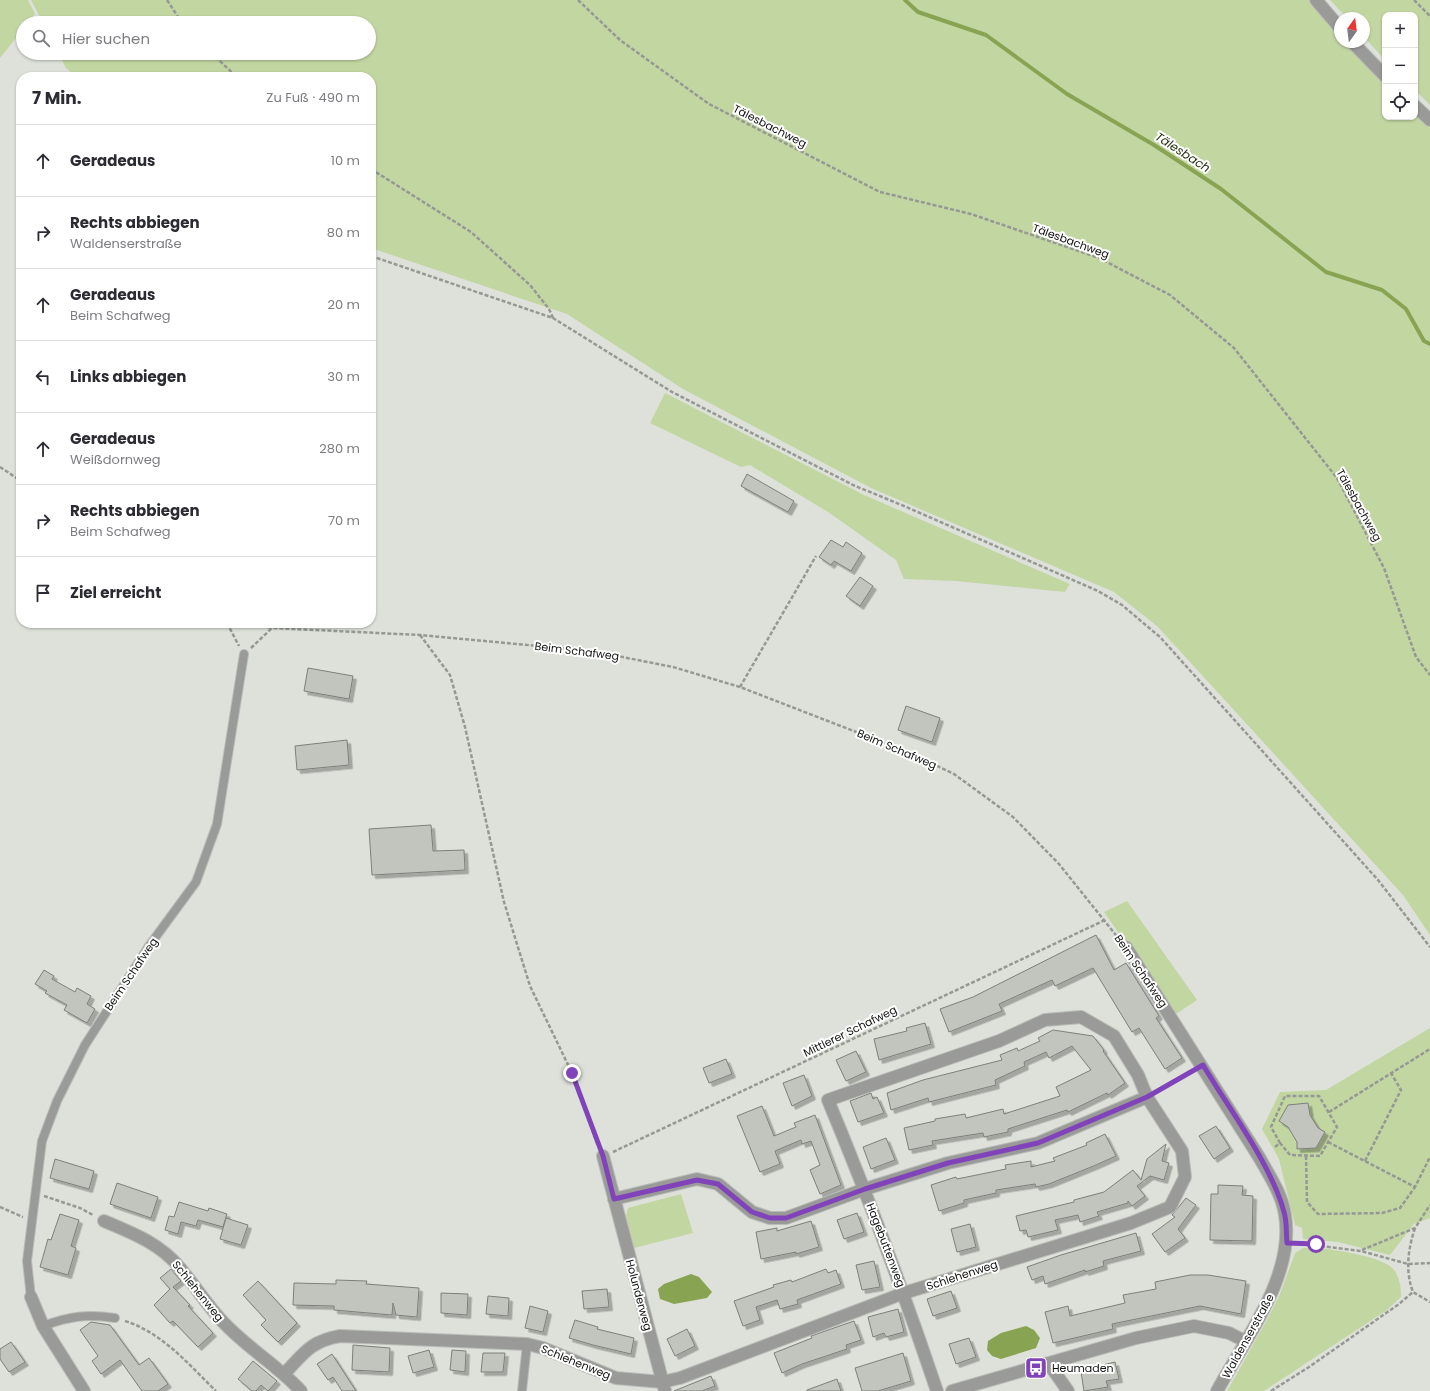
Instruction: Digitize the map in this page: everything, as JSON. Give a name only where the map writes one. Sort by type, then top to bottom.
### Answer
[{"type":"street","points":[[1316,0],[1334,21]]},
{"type":"street","points":[[1358,48],[1382,73]]},
{"type":"street","points":[[1418,109],[1430,120]]},
{"type":"street","name":"Beim Schafweg","points":[[1126,947],[1227,1104]]},
{"type":"street","name":"Schlehenweg","points":[[285,1373],[309,1347],[324,1339],[340,1336],[527,1344],[543,1348],[616,1378],[664,1386],[680,1378],[904,1293],[1131,1223],[1170,1207],[1184,1177],[1182,1151],[1147,1097],[1138,1076],[1114,1036],[1080,1017],[1045,1020],[999,1041],[828,1100]]},
{"type":"street","points":[[603,1156],[614,1199],[697,1180],[718,1184],[752,1212],[770,1218],[786,1218],[865,1189],[948,1163],[1038,1143],[1147,1097]]},
{"type":"street","name":"Hagebuttenweg","points":[[828,1100],[865,1189],[904,1293],[937,1391]]},
{"type":"street","name":"Waldenserstraße","points":[[1217,1391],[1263,1312],[1273,1291],[1287,1243],[1285,1214],[1278,1193],[1259,1156],[1227,1104]]},
{"type":"street","name":"Holunderweg","points":[[614,1199],[664,1386]]},
{"type":"street","name":"Schlehenweg","points":[[104,1221],[149,1241],[166,1253],[181,1268],[206,1303],[225,1324],[253,1350],[285,1373],[300,1391]]},
{"type":"street","points":[[31,1297],[43,1326],[84,1391]]},
{"type":"street","points":[[952,1391],[1136,1338],[1194,1326],[1229,1333],[1245,1341]]},
{"type":"street","points":[[1049,1364],[1068,1391]]},
{"type":"lane","name":"Beim Schafweg","points":[[31,1297],[27,1261],[37,1195],[42,1141],[57,1101],[84,1045],[149,946],[196,882],[217,824],[244,654]]},
{"type":"lane","points":[[43,1326],[66,1317],[91,1315],[115,1318]]},
{"type":"lane","points":[[522,1391],[527,1344]]},
{"type":"path","points":[[167,0],[177,16]]},
{"type":"path","name":"Tälesbachweg","points":[[578,0],[620,40],[709,104],[880,192],[971,214],[1099,258],[1170,295],[1234,348],[1337,478],[1384,568],[1416,657],[1430,675]]},
{"type":"path","points":[[1414,0],[1430,16]]},
{"type":"path","points":[[219,60],[232,72]]},
{"type":"path","points":[[376,172],[471,232],[530,285],[549,309],[553,318]]},
{"type":"path","points":[[376,258],[553,318],[672,392],[853,486],[904,506],[1098,591],[1122,605],[1160,637],[1378,880],[1430,947]]},
{"type":"path","points":[[0,467],[16,478]]},
{"type":"path","points":[[740,687],[816,556]]},
{"type":"path","points":[[230,628],[233,634]]},
{"type":"path","points":[[244,654],[272,628]]},
{"type":"path","name":"Beim Schafweg","points":[[272,628],[420,635],[592,651],[673,667],[740,687],[908,752],[954,774],[1013,817],[1059,864],[1126,947]]},
{"type":"path","points":[[420,635],[450,676],[465,727],[504,902],[530,986],[572,1073],[603,1156]]},
{"type":"path","name":"Mittlerer Schafweg","points":[[603,1156],[1105,920]]},
{"type":"path","points":[[1329,1112],[1430,1049]]},
{"type":"path","points":[[1147,1097],[1203,1065]]},
{"type":"path","points":[[1365,1161],[1401,1090],[1391,1073]]},
{"type":"path","points":[[1285,1096],[1319,1096],[1337,1127],[1328,1142],[1320,1156],[1290,1155],[1280,1143],[1271,1127],[1285,1096]]},
{"type":"path","points":[[1328,1142],[1415,1187]]},
{"type":"path","points":[[1274,1147],[1280,1143]]},
{"type":"path","points":[[1306,1156],[1307,1202],[1318,1214],[1382,1213],[1400,1208],[1415,1187],[1430,1157]]},
{"type":"path","points":[[37,1195],[47,1196],[80,1208],[104,1221]]},
{"type":"path","points":[[1430,1205],[1415,1228],[1411,1241],[1407,1273],[1413,1292],[1430,1302]]},
{"type":"path","points":[[0,1207],[33,1222]]},
{"type":"path","points":[[1361,1251],[1415,1228]]},
{"type":"path","points":[[1287,1243],[1316,1244],[1361,1251],[1408,1264],[1430,1263]]},
{"type":"path","points":[[1271,1391],[1309,1367],[1399,1304],[1413,1292]]},
{"type":"path","points":[[115,1318],[139,1326],[163,1340],[216,1391]]},
{"type":"shaded area","points":[[0,0],[28,0],[35,14],[33,16],[16,16],[16,38],[0,58]]},
{"type":"shaded area","points":[[31,0],[1309,0],[1334,30],[1334,48],[1351,48],[1382,79],[1382,120],[1418,120],[1418,116],[1430,128],[1430,935],[1403,895],[1157,626],[1114,592],[871,488],[683,389],[567,314],[376,250],[376,72],[70,72],[66,68],[62,60],[376,60],[376,16],[39,16]]},
{"type":"shaded area","points":[[1330,0],[1430,0],[1430,105],[1418,93],[1418,12],[1382,12],[1382,57],[1370,44],[1370,12],[1341,12]]},
{"type":"shaded area","points":[[665,393],[864,495],[1070,584],[1065,592],[956,581],[904,579],[896,560],[828,512],[750,465],[741,467],[650,423]]},
{"type":"shaded area","points":[[1127,901],[1197,1000],[1176,1014],[1128,942],[1123,939],[1104,912]]},
{"type":"shaded area","points":[[1430,1028],[1430,1218],[1414,1224],[1390,1255],[1338,1242],[1303,1239],[1302,1228],[1295,1225],[1279,1159],[1262,1129],[1280,1092],[1326,1090]]},
{"type":"shaded area","points":[[681,1194],[693,1233],[634,1248],[626,1216],[628,1208]]},
{"type":"shaded area","points":[[1316,1247],[1369,1257],[1388,1265],[1398,1276],[1401,1297],[1387,1310],[1264,1391],[1227,1391],[1280,1294],[1295,1253],[1303,1248]]},
{"type":"shaded area","points":[[691,1274],[699,1277],[712,1292],[707,1298],[674,1304],[660,1299],[658,1289],[664,1284]]},
{"type":"shaded area","points":[[1026,1326],[1034,1330],[1040,1338],[1036,1348],[1001,1359],[992,1356],[987,1350],[988,1341],[1001,1333]]},
{"type":"building","points":[[747,474],[794,501],[788,512],[741,486]]},
{"type":"building","points":[[831,540],[843,547],[846,542],[862,553],[851,571],[834,561],[831,565],[819,557]]},
{"type":"building","points":[[860,577],[873,586],[860,606],[846,596]]},
{"type":"building","points":[[308,668],[353,676],[349,699],[304,691]]},
{"type":"building","points":[[906,706],[940,718],[932,742],[898,730]]},
{"type":"building","points":[[347,740],[349,765],[297,770],[295,746]]},
{"type":"building","points":[[431,825],[433,851],[464,850],[465,870],[372,875],[369,829]]},
{"type":"building","points":[[1096,935],[1114,970],[1126,963],[1159,1016],[1156,1018],[1182,1058],[1165,1069],[1139,1028],[1132,1032],[1093,968],[1055,986],[1052,980],[999,1004],[1002,1011],[949,1032],[940,1009],[973,997]]},
{"type":"building","points":[[44,970],[54,976],[52,979],[75,992],[77,988],[91,996],[87,1004],[95,1009],[87,1023],[64,1010],[67,1005],[45,993],[47,991],[35,984]]},
{"type":"building","points":[[925,1023],[931,1044],[879,1060],[874,1039],[907,1031],[906,1028]]},
{"type":"building","points":[[1053,1030],[1093,1036],[1104,1050],[1103,1051],[1125,1083],[1108,1095],[1107,1093],[1068,1112],[1067,1110],[1008,1129],[1008,1132],[984,1137],[983,1133],[932,1141],[933,1145],[909,1150],[904,1128],[935,1121],[935,1119],[965,1114],[966,1118],[1003,1109],[1004,1114],[1060,1096],[1056,1087],[1091,1070],[1072,1046],[1049,1058],[1046,1052],[1024,1062],[1025,1066],[995,1080],[996,1085],[929,1102],[928,1098],[891,1110],[887,1093],[923,1080],[1002,1060],[1000,1055],[1017,1048],[1018,1051],[1040,1041],[1038,1038]]},
{"type":"building","points":[[856,1051],[866,1072],[846,1081],[836,1060]]},
{"type":"building","points":[[726,1059],[732,1074],[709,1083],[703,1068]]},
{"type":"building","points":[[804,1075],[812,1096],[792,1106],[783,1083]]},
{"type":"building","points":[[871,1093],[873,1099],[877,1097],[884,1113],[858,1122],[850,1101]]},
{"type":"building","points":[[1308,1103],[1310,1115],[1318,1128],[1325,1132],[1316,1148],[1297,1149],[1297,1142],[1288,1127],[1279,1121],[1288,1105]]},
{"type":"building","points":[[762,1106],[774,1136],[796,1127],[794,1123],[815,1115],[841,1185],[820,1194],[810,1170],[820,1165],[811,1141],[802,1144],[801,1140],[775,1151],[780,1164],[760,1172],[737,1116]]},
{"type":"building","points":[[1216,1126],[1230,1148],[1214,1159],[1199,1136]]},
{"type":"building","points":[[1105,1134],[1116,1156],[1049,1184],[1036,1187],[1035,1184],[996,1190],[996,1193],[964,1200],[964,1203],[939,1211],[931,1185],[956,1177],[957,1179],[1006,1169],[1005,1165],[1031,1161],[1031,1167],[1055,1161],[1053,1158],[1087,1145],[1086,1143]]},
{"type":"building","points":[[886,1138],[895,1160],[871,1169],[863,1147]]},
{"type":"building","points":[[1166,1144],[1162,1161],[1169,1163],[1164,1180],[1150,1176],[1137,1186],[1145,1196],[1132,1206],[1128,1201],[1128,1203],[1097,1212],[1099,1216],[1080,1222],[1078,1215],[1055,1220],[1058,1230],[1028,1237],[1026,1230],[1020,1231],[1016,1216],[1074,1202],[1074,1200],[1104,1192],[1133,1170],[1141,1180],[1147,1159]]},
{"type":"building","points":[[55,1159],[94,1171],[89,1189],[50,1178]]},
{"type":"building","points":[[117,1183],[158,1197],[151,1218],[110,1204]]},
{"type":"building","points":[[1218,1185],[1243,1186],[1242,1195],[1253,1196],[1252,1241],[1210,1240],[1211,1194],[1218,1194]]},
{"type":"building","points":[[1186,1198],[1196,1205],[1178,1229],[1185,1238],[1165,1252],[1152,1234],[1175,1217],[1172,1215]]},
{"type":"building","points":[[179,1202],[208,1211],[209,1208],[227,1214],[223,1227],[198,1220],[196,1226],[181,1222],[178,1234],[165,1230],[169,1216],[174,1217]]},
{"type":"building","points":[[857,1213],[864,1232],[844,1239],[837,1220]]},
{"type":"building","points":[[60,1214],[79,1220],[71,1246],[76,1248],[68,1275],[40,1267],[48,1239],[51,1240]]},
{"type":"building","points":[[226,1218],[248,1225],[241,1245],[220,1239]]},
{"type":"building","points":[[811,1221],[819,1247],[796,1254],[796,1252],[761,1259],[756,1232],[777,1228],[777,1231]]},
{"type":"building","points":[[970,1224],[976,1247],[957,1252],[951,1229]]},
{"type":"building","points":[[1136,1233],[1141,1251],[1103,1261],[1104,1266],[1085,1272],[1085,1270],[1045,1284],[1043,1276],[1032,1280],[1027,1267],[1061,1255]]},
{"type":"building","points":[[874,1261],[880,1287],[862,1290],[856,1265]]},
{"type":"building","points":[[171,1269],[181,1281],[173,1287],[213,1333],[198,1347],[173,1321],[170,1323],[154,1305],[170,1289],[160,1278]]},
{"type":"building","points":[[826,1269],[828,1273],[836,1270],[841,1284],[797,1300],[798,1304],[780,1309],[777,1300],[756,1307],[760,1320],[743,1326],[734,1301],[774,1287],[773,1285],[791,1280],[792,1282]]},
{"type":"building","points":[[1190,1275],[1208,1275],[1246,1281],[1241,1314],[1200,1306],[1112,1324],[1113,1329],[1053,1343],[1045,1312],[1068,1306],[1070,1316],[1125,1303],[1123,1295],[1156,1289],[1155,1282]]},
{"type":"building","points":[[336,1280],[367,1281],[366,1284],[419,1288],[417,1317],[396,1315],[393,1303],[392,1315],[334,1310],[334,1306],[293,1305],[294,1283],[336,1284]]},
{"type":"building","points":[[258,1281],[297,1323],[278,1342],[261,1325],[266,1320],[243,1295]]},
{"type":"building","points":[[607,1289],[609,1307],[584,1309],[582,1291]]},
{"type":"building","points":[[951,1291],[957,1308],[933,1316],[927,1299]]},
{"type":"building","points":[[441,1293],[468,1294],[467,1315],[441,1313]]},
{"type":"building","points":[[488,1296],[509,1298],[508,1316],[486,1314]]},
{"type":"building","points":[[530,1306],[548,1311],[543,1332],[525,1328]]},
{"type":"building","points":[[898,1309],[904,1332],[886,1337],[884,1333],[873,1337],[868,1317]]},
{"type":"building","points":[[575,1320],[598,1327],[597,1329],[634,1338],[631,1354],[569,1338]]},
{"type":"building","points":[[854,1321],[861,1340],[846,1345],[847,1349],[802,1364],[782,1373],[774,1353],[812,1338],[811,1336]]},
{"type":"building","points":[[91,1322],[110,1325],[139,1365],[149,1358],[168,1384],[158,1391],[142,1391],[120,1360],[101,1374],[92,1361],[98,1356],[80,1330]]},
{"type":"building","points":[[687,1329],[695,1346],[675,1356],[667,1339]]},
{"type":"building","points":[[969,1338],[976,1357],[956,1364],[949,1344]]},
{"type":"building","points":[[11,1342],[25,1362],[9,1372],[0,1359],[0,1349]]},
{"type":"building","points":[[353,1345],[390,1348],[389,1372],[352,1370]]},
{"type":"building","points":[[429,1350],[434,1367],[413,1373],[408,1356]]},
{"type":"building","points":[[452,1350],[466,1351],[465,1372],[450,1370]]},
{"type":"building","points":[[483,1353],[505,1353],[503,1372],[481,1372]]},
{"type":"building","points":[[903,1353],[911,1381],[878,1391],[862,1391],[855,1368]]},
{"type":"building","points":[[332,1354],[356,1391],[342,1391],[333,1377],[328,1380],[317,1364]]},
{"type":"building","points":[[253,1361],[277,1381],[268,1391],[261,1385],[256,1391],[252,1391],[238,1379]]},
{"type":"building","points":[[1115,1362],[1119,1379],[1106,1381],[1108,1387],[1084,1391],[1081,1372],[1104,1368],[1103,1365]]},
{"type":"building","points":[[711,1376],[715,1386],[702,1391],[674,1391]]},
{"type":"building","points":[[837,1379],[841,1391],[807,1391],[807,1390]]},
{"type":"waterway","name":"Tälesbach","points":[[905,0],[918,12],[986,35],[1067,94],[1154,145],[1221,189],[1326,272],[1382,290],[1406,309],[1424,341],[1430,344]]},
{"type":"place","name":"Heumaden","points":[[1036,1368]]},
{"type":"route","points":[[572,1073],[603,1156],[614,1199],[697,1180],[718,1184],[752,1212],[770,1218],[786,1218],[865,1189],[948,1163],[1038,1143],[1147,1097],[1203,1065],[1259,1156],[1278,1193],[1285,1214],[1287,1243],[1316,1244]]}]
